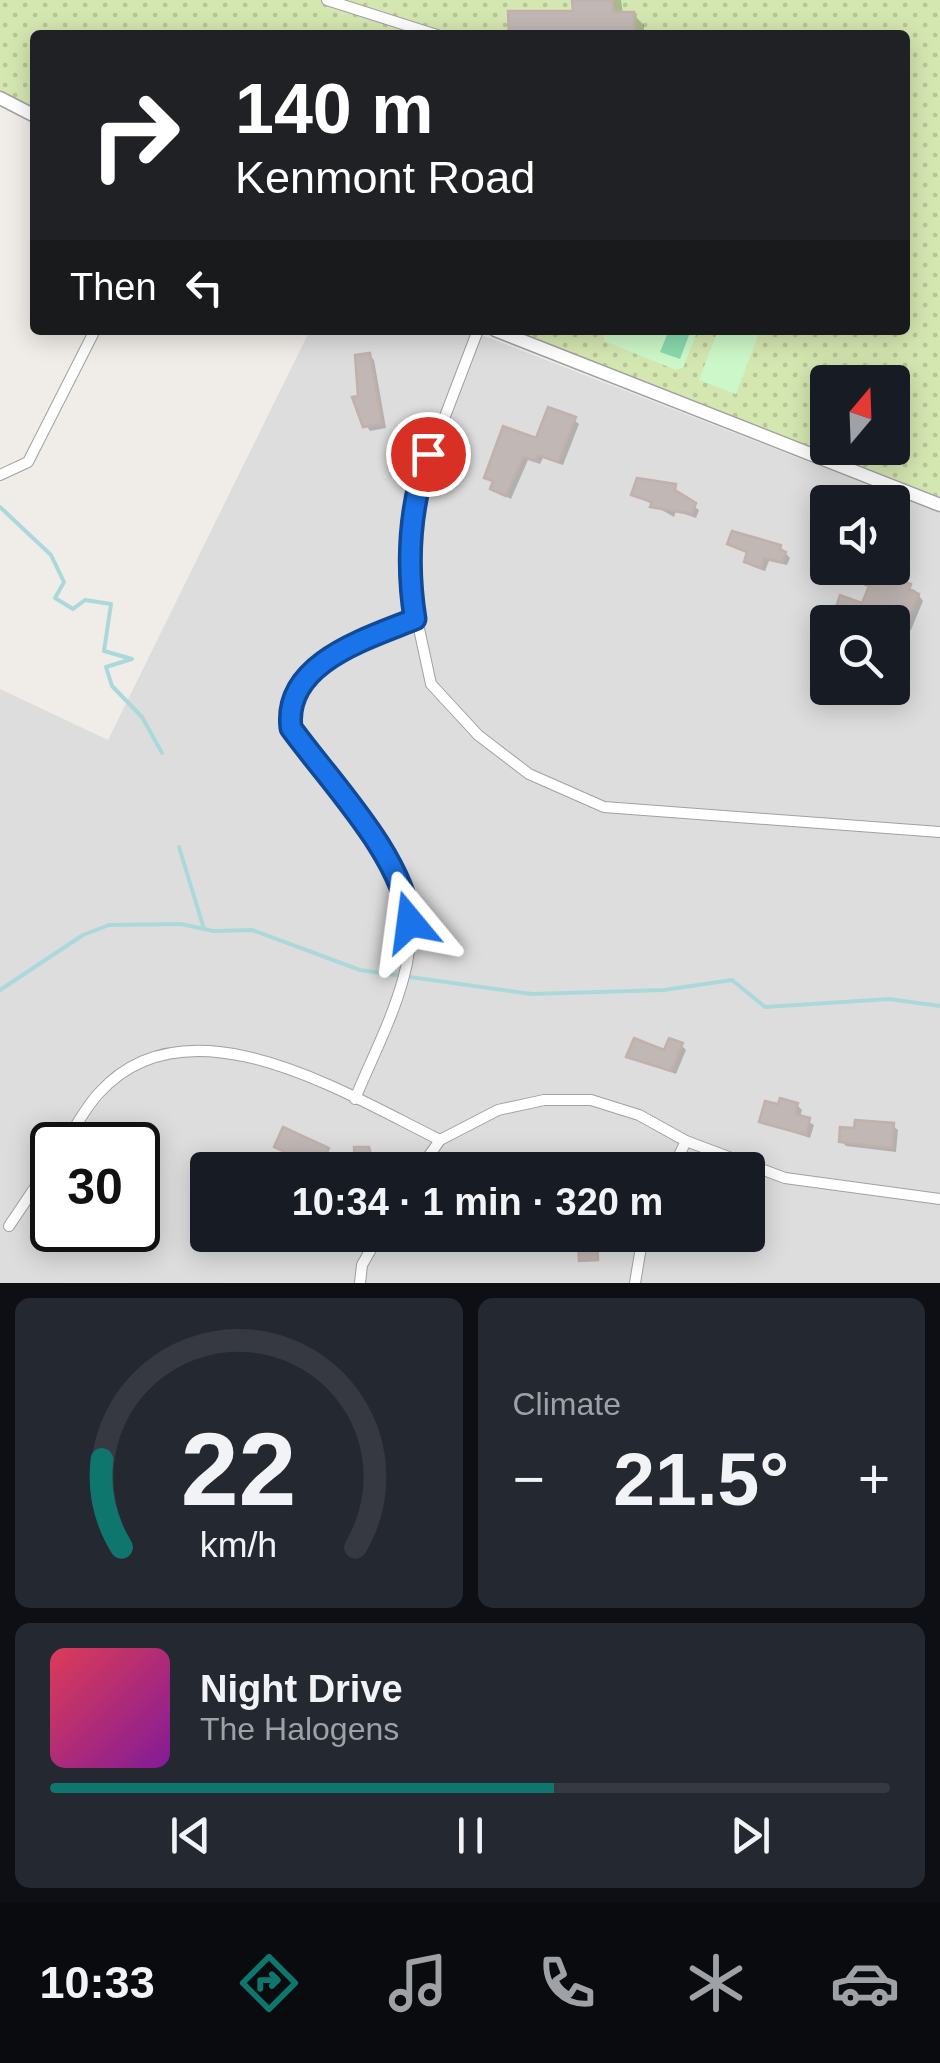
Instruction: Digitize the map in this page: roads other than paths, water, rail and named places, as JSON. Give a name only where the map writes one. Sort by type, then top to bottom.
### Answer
[{"type":"street","points":[[326,0],[399,29]]},
{"type":"street","points":[[0,98],[30,113]]},
{"type":"street","points":[[0,475],[28,462],[92,335]]},
{"type":"street","points":[[476,335],[416,492],[408,564],[415,619],[431,684],[478,734],[529,774],[604,807],[940,832]]},
{"type":"street","points":[[508,335],[940,504]]},
{"type":"street","points":[[356,1098],[405,965],[410,922],[405,891],[392,865],[291,728],[288,708],[305,680],[337,651],[415,619]]},
{"type":"street","points":[[79,1122],[99,1092],[135,1066],[173,1050],[234,1051],[356,1098],[440,1140]]},
{"type":"street","points":[[432,1152],[440,1140],[498,1110],[544,1100],[590,1100],[639,1115],[686,1141],[785,1178],[940,1199]]},
{"type":"street","points":[[681,1152],[686,1141]]},
{"type":"street","points":[[10,1226],[30,1196]]},
{"type":"street","points":[[360,1283],[362,1264],[369,1252]]},
{"type":"street","points":[[635,1283],[640,1252]]},
{"type":"waterway","points":[[0,507],[51,555],[64,582],[55,598],[73,609],[85,600],[111,604],[104,651],[132,659],[106,667],[112,686],[142,717],[162,753]]},
{"type":"waterway","points":[[179,847],[204,929]]},
{"type":"waterway","points":[[0,990],[83,935],[109,925],[181,924],[213,931],[252,930],[360,970],[532,994],[664,990],[732,980],[765,1007],[889,999],[940,1006]]}]
